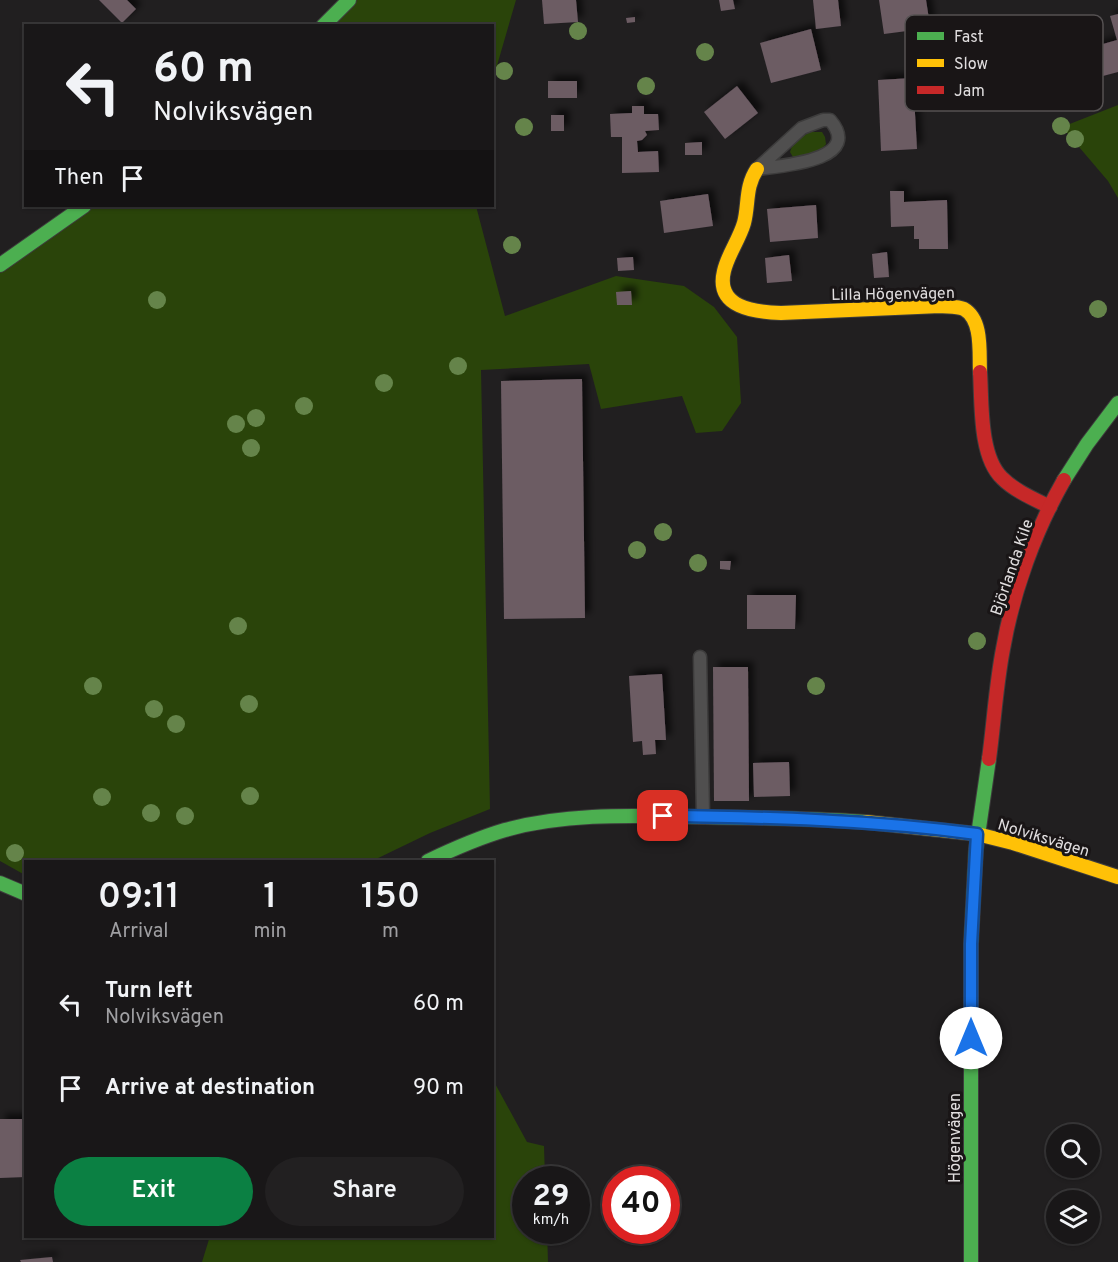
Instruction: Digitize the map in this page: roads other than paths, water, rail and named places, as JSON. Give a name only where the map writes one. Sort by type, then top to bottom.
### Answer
[{"type":"street","points":[[325,24],[349,0]]},
{"type":"street","name":"Lilla Högenvägen","points":[[757,169],[750,180],[744,223],[723,272],[723,291],[736,305],[758,312],[781,313],[914,306],[962,308],[971,315],[976,326],[985,442],[994,466],[1002,478],[1025,494],[1050,507]]},
{"type":"street","points":[[0,265],[83,207]]},
{"type":"street","name":"Björlanda Kile","points":[[977,834],[997,703],[1001,659],[1011,609],[1031,551],[1068,472],[1089,439],[1118,403]]},
{"type":"street","name":"Nolviksvägen","points":[[430,860],[467,843],[506,830],[574,818],[826,819],[977,834],[1013,843],[1118,877]]},
{"type":"street","name":"Högenvägen","points":[[970,1262],[971,944],[977,834]]},
{"type":"street","points":[[0,883],[24,893]]},
{"type":"lane","points":[[823,120],[830,120],[836,127],[839,136],[838,143],[818,159],[800,164],[757,169],[802,128],[823,120]]},
{"type":"lane","points":[[700,657],[703,817]]}]
